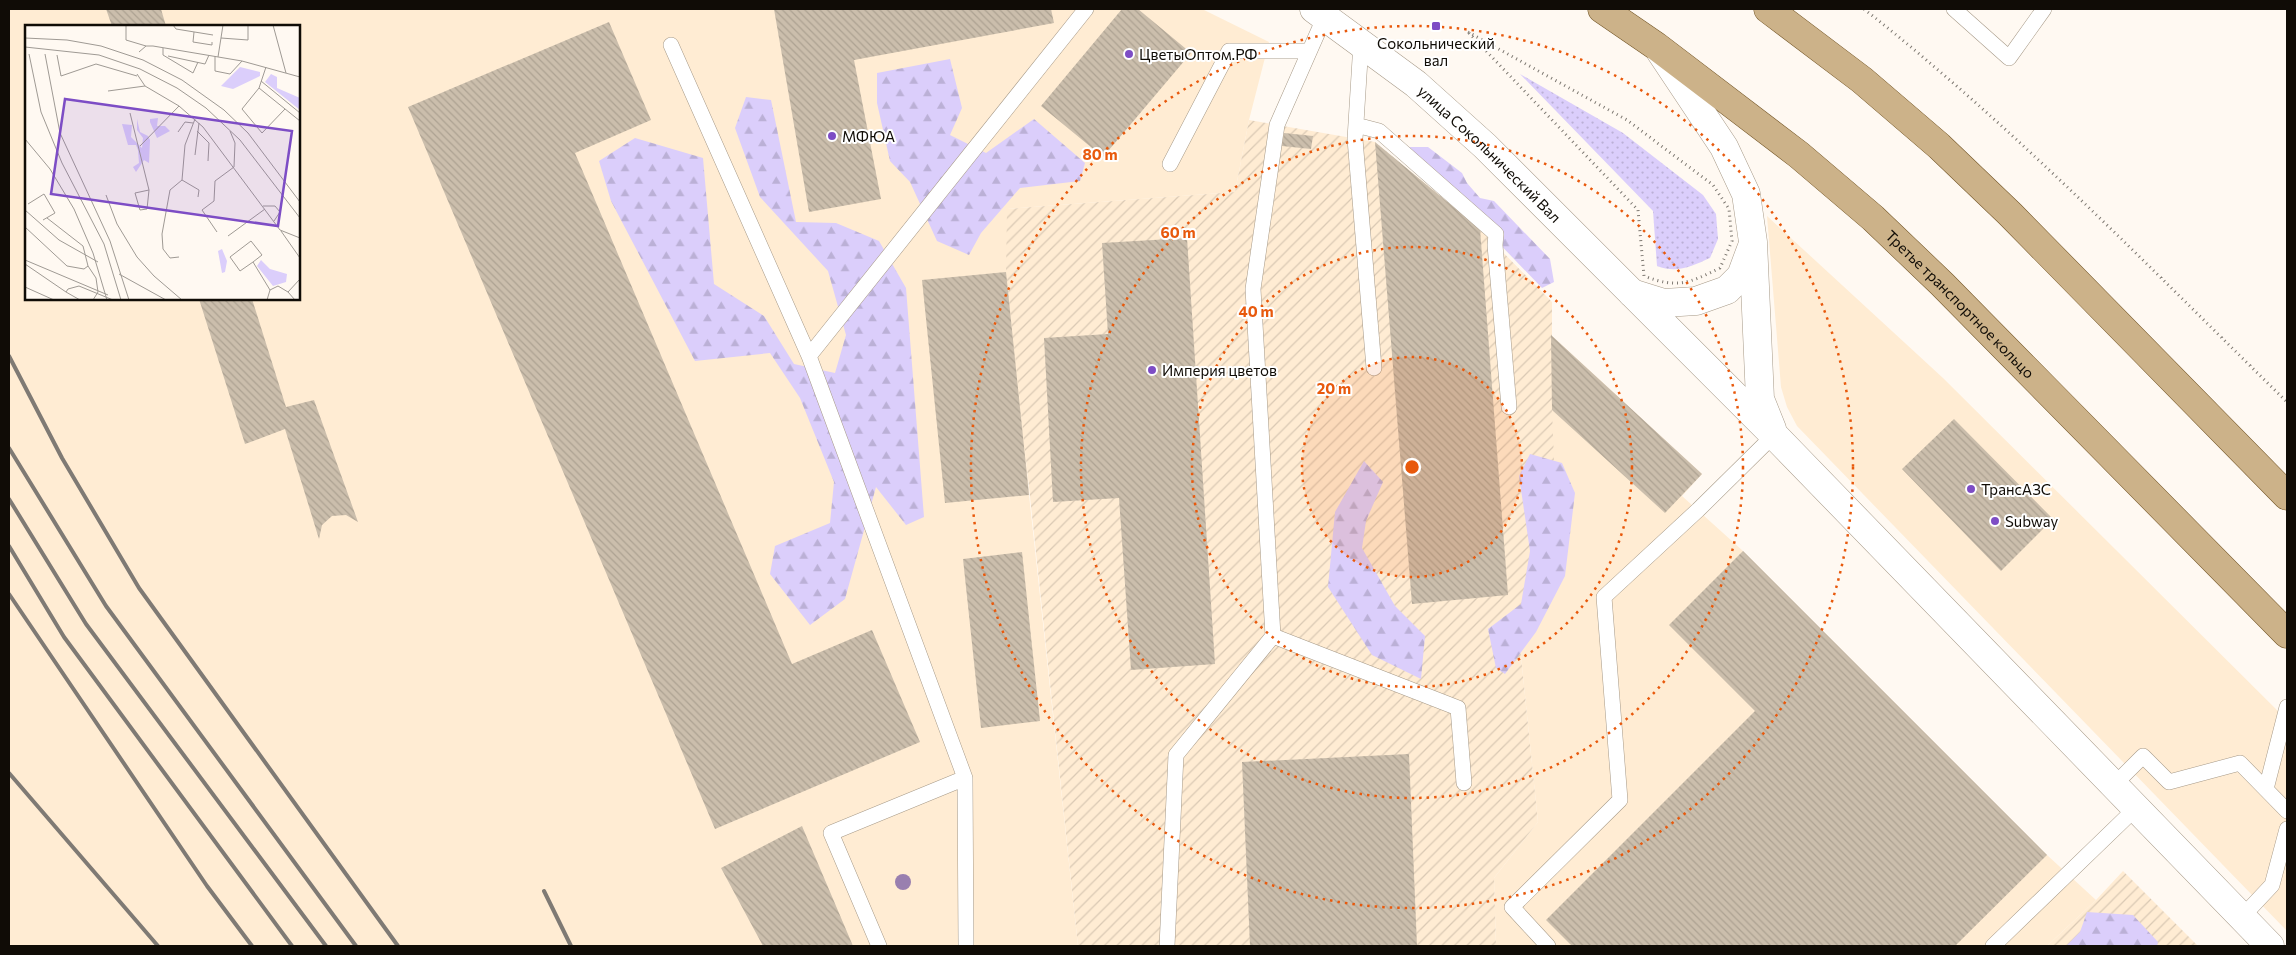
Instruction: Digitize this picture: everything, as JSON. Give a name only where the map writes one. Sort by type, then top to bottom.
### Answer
[{"type":"main road","name":"Третье транспортное кольцо","points":[[1602,9],[1656,46],[1799,155],[1872,218],[1942,284],[2287,634]]},
{"type":"main road","points":[[1768,9],[1862,80],[1938,146],[2010,214],[2287,496]]},
{"type":"main road","name":"улица Сокольнический Вал","points":[[1320,12],[1416,84],[1486,146],[1774,435],[2270,946]]},
{"type":"main road","points":[[1656,46],[1724,147],[1746,194],[1753,242],[1760,391],[1774,435]]},
{"type":"main road","points":[[1630,292],[1664,303],[1696,301],[1727,290],[1741,276],[1753,242]]},
{"type":"lane","points":[[809,356],[1086,9]]},
{"type":"lane","points":[[1954,9],[2009,58],[2044,9]]},
{"type":"lane","points":[[1167,946],[1176,755],[1273,636],[1253,288],[1277,125],[1309,52],[1320,12]]},
{"type":"lane","points":[[1361,43],[1356,126],[1374,368]]},
{"type":"lane","points":[[671,45],[809,356],[965,778],[966,946]]},
{"type":"lane","points":[[1170,164],[1229,51],[1309,52]]},
{"type":"lane","points":[[1356,126],[1379,131],[1496,234],[1495,245],[1509,407]]},
{"type":"lane","points":[[1548,946],[1512,907],[1620,800],[1604,597],[1698,510],[1774,435]]},
{"type":"lane","points":[[1273,636],[1458,708],[1464,783]]},
{"type":"lane","points":[[2266,789],[2287,707]]},
{"type":"lane","points":[[2114,785],[2143,756],[2169,782],[2240,763],[2287,811]]},
{"type":"lane","points":[[879,946],[831,834],[965,778]]},
{"type":"lane","points":[[1993,946],[2136,808]]},
{"type":"lane","points":[[2242,917],[2272,885],[2287,829]]},
{"type":"path","points":[[1864,9],[1902,39],[2035,156],[2287,402]]},
{"type":"path","points":[[1468,32],[1627,120],[1713,185],[1729,209],[1730,217],[1732,241],[1720,268],[1689,283],[1663,284],[1644,276],[1638,210],[1468,32]]},
{"type":"shaded area","points":[[9,9],[1202,9],[1269,42],[1249,120],[1235,192],[1007,209],[1029,495],[1078,946],[9,946]]},
{"type":"shaded area","points":[[1249,120],[1375,142],[1480,229],[1552,302],[1552,410],[1558,557],[1519,637],[1538,822],[1494,878],[1496,946],[1078,946],[1006,272],[1007,209],[1235,192]]},
{"type":"shaded area","points":[[1767,216],[1943,378],[2287,720],[2287,931],[1797,426],[1787,407],[1781,387]]},
{"type":"shaded area","points":[[1551,335],[1702,474],[1682,496],[1743,551],[2047,855],[2096,900],[2047,946],[1496,946],[1494,878],[1538,822],[1519,637],[1552,410]]},
{"type":"shaded area","points":[[2123,871],[2198,946],[2047,946],[2096,900]]},
{"type":"green space","points":[[950,59],[962,108],[950,135],[986,153],[1034,119],[1085,163],[1080,181],[1020,188],[981,233],[969,255],[937,241],[910,182],[890,161],[877,103],[877,73]]},
{"type":"green space","points":[[1520,74],[1623,133],[1703,195],[1716,214],[1718,239],[1710,258],[1678,269],[1657,266],[1653,211]]},
{"type":"green space","points":[[746,97],[771,100],[796,222],[836,223],[879,241],[906,288],[924,517],[906,525],[876,487],[845,599],[810,625],[770,574],[775,546],[830,523],[834,482],[800,398],[770,353],[695,361],[611,201],[599,161],[635,138],[703,158],[714,284],[764,316],[794,364],[835,373],[846,335],[828,271],[760,197],[735,128]]},
{"type":"green space","points":[[1406,147],[1428,147],[1462,173],[1467,183],[1480,198],[1494,201],[1550,259],[1554,282],[1542,288]]},
{"type":"green space","points":[[1530,454],[1562,463],[1575,493],[1565,576],[1536,632],[1505,674],[1496,668],[1488,629],[1521,604],[1530,551],[1519,476]]},
{"type":"green space","points":[[1364,461],[1383,482],[1366,521],[1362,548],[1395,606],[1425,636],[1421,679],[1372,655],[1328,587],[1335,512]]},
{"type":"green space","points":[[2087,912],[2133,915],[2158,942],[2157,946],[2066,946],[2080,932]]},
{"type":"building","points":[[106,9],[161,9],[166,25],[112,25]]},
{"type":"building","name":"МФЮА","points":[[774,9],[1051,9],[1054,23],[854,60],[881,199],[809,212]]},
{"type":"building","points":[[1122,9],[1138,9],[1191,53],[1103,157],[1041,106]]},
{"type":"building","points":[[609,22],[651,120],[575,153],[792,664],[872,630],[920,742],[715,829],[408,107]]},
{"type":"building","points":[[1284,133],[1313,136],[1311,149],[1282,146]]},
{"type":"building","points":[[1375,142],[1480,229],[1508,595],[1412,604]]},
{"type":"building","points":[[1187,238],[1215,664],[1131,670],[1119,498],[1053,502],[1044,338],[1108,334],[1102,243]]},
{"type":"building","points":[[1006,272],[1029,495],[945,503],[922,280]]},
{"type":"building","points":[[199,300],[252,300],[286,407],[314,400],[358,522],[346,515],[332,516],[322,525],[319,539],[285,429],[245,444]]},
{"type":"building","points":[[1551,335],[1702,474],[1665,513],[1552,410]]},
{"type":"building","points":[[1954,419],[2053,519],[2001,571],[1902,469]]},
{"type":"building","points":[[1743,551],[2047,855],[1955,946],[1572,946],[1546,920],[1755,711],[1669,625]]},
{"type":"building","points":[[1022,552],[1040,721],[981,728],[963,559]]},
{"type":"building","points":[[1409,754],[1417,946],[1250,946],[1242,762]]},
{"type":"building","points":[[802,826],[853,946],[763,946],[721,868]]},
{"type":"railway","points":[[9,356],[62,458],[139,588],[398,946]]},
{"type":"railway","points":[[9,448],[106,606],[356,946]]},
{"type":"railway","points":[[9,499],[86,624],[326,946]]},
{"type":"railway","points":[[9,546],[64,637],[292,946]]},
{"type":"railway","points":[[9,594],[207,886],[252,946]]},
{"type":"railway","points":[[9,773],[158,946]]},
{"type":"railway","points":[[544,891],[571,946]]},
{"type":"place","name":"Сокольнический вал","points":[[1436,26]]},
{"type":"place","name":"ЦветыОптом.РФ","points":[[1129,54]]},
{"type":"place","name":"МФЮА","points":[[832,136]]},
{"type":"place","name":"Империя цветов","points":[[1152,370]]},
{"type":"place","name":"ТрансАЗС","points":[[1971,489]]},
{"type":"place","name":"Subway","points":[[1995,521]]}]
